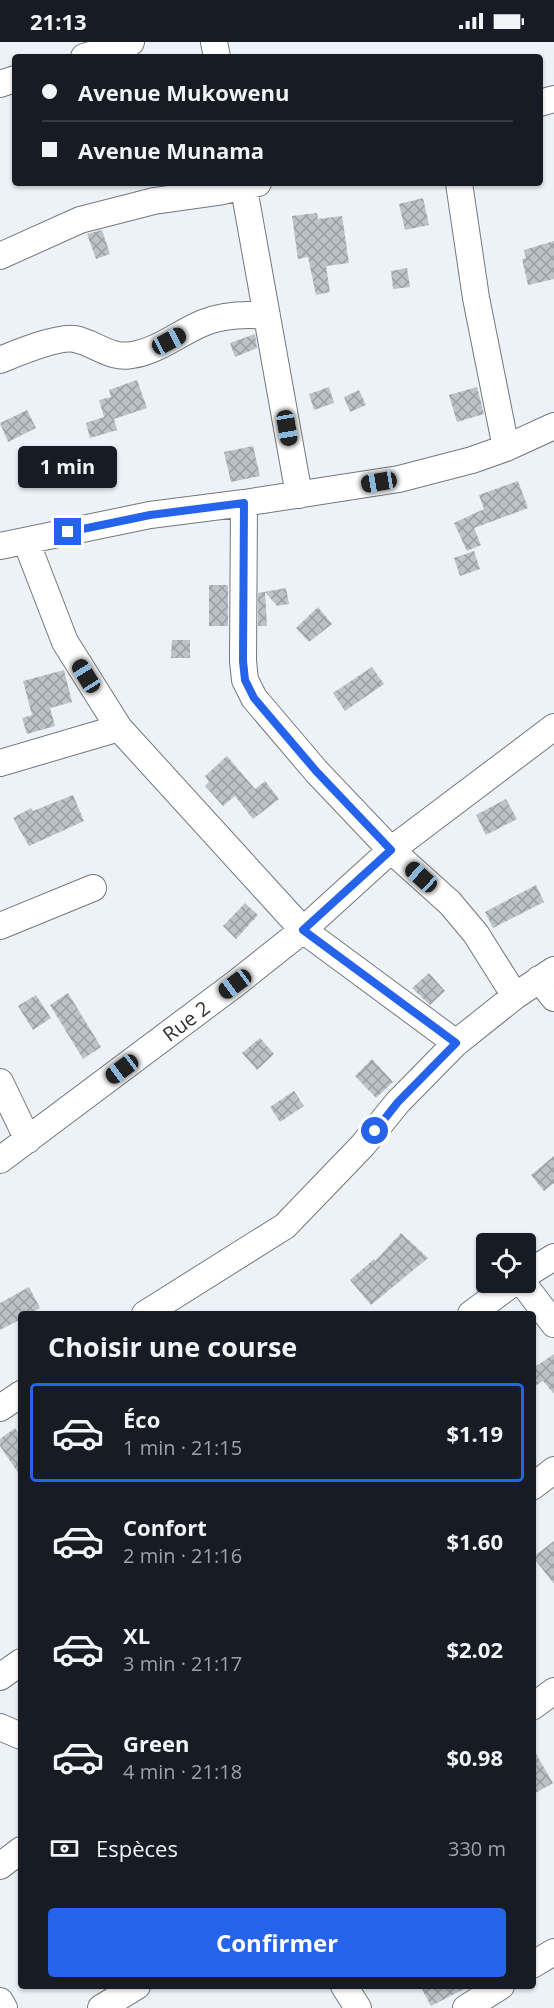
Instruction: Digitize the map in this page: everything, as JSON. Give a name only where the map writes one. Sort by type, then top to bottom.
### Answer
[{"type":"street","points":[[94,54],[132,42]]},
{"type":"street","points":[[0,256],[81,220],[153,201],[238,186]]},
{"type":"street","points":[[249,186],[267,316],[300,495]]},
{"type":"street","points":[[459,186],[476,298],[506,448]]},
{"type":"street","points":[[0,360],[26,349],[74,338],[113,355],[130,356],[152,349],[203,323],[251,314],[267,316]]},
{"type":"street","points":[[0,546],[150,515],[399,479],[472,460],[506,448],[554,426]]},
{"type":"street","points":[[244,503],[243,661],[245,680],[254,698],[316,771],[391,850],[450,903],[476,934],[515,996]]},
{"type":"street","points":[[26,541],[65,642],[119,728],[303,930],[456,1043]]},
{"type":"street","name":"Rue 2","points":[[0,1160],[235,984],[303,930],[391,850],[554,727]]},
{"type":"street","points":[[0,763],[119,728]]},
{"type":"street","points":[[0,926],[93,888]]},
{"type":"street","points":[[150,1311],[285,1226],[363,1145],[398,1102],[456,1043],[515,996],[549,982]]},
{"type":"street","points":[[0,1082],[28,1140]]},
{"type":"street","points":[[536,1268],[554,1257]]},
{"type":"street","points":[[475,1311],[499,1293]]},
{"type":"street","points":[[530,1293],[554,1324]]},
{"type":"street","points":[[0,1408],[18,1396]]},
{"type":"street","points":[[536,1484],[554,1470]]},
{"type":"street","points":[[0,1677],[18,1664]]},
{"type":"street","points":[[536,1704],[554,1691]]},
{"type":"street","points":[[0,1727],[18,1735]]},
{"type":"street","points":[[0,1866],[18,1852]]},
{"type":"street","points":[[536,1963],[554,1952]]},
{"type":"street","points":[[101,2008],[132,1989]]},
{"type":"street","points":[[346,1989],[358,2008]]},
{"type":"street","points":[[466,2008],[496,1989]]},
{"type":"street","points":[[0,2001],[4,2008]]},
{"type":"building","points":[[423,198],[429,225],[405,230],[399,204]]},
{"type":"building","points":[[317,213],[318,219],[342,216],[349,263],[326,266],[330,292],[316,295],[308,257],[298,259],[292,216]]},
{"type":"building","points":[[102,230],[110,254],[96,259],[87,234]]},
{"type":"building","points":[[554,241],[554,279],[528,285],[522,259],[526,258],[524,250]]},
{"type":"building","points":[[407,268],[410,287],[393,289],[391,271]]},
{"type":"building","points":[[255,334],[257,348],[235,357],[230,343]]},
{"type":"building","points":[[137,380],[147,408],[114,419],[117,430],[90,438],[86,423],[104,417],[99,400],[111,397],[109,390]]},
{"type":"building","points":[[329,387],[334,403],[314,410],[309,394]]},
{"type":"building","points":[[477,387],[484,414],[457,422],[449,395]]},
{"type":"building","points":[[359,390],[366,405],[350,412],[344,397]]},
{"type":"building","points":[[27,410],[36,428],[8,442],[0,423]]},
{"type":"building","points":[[253,446],[260,476],[231,482],[224,452]]},
{"type":"building","points":[[518,481],[528,508],[474,528],[481,545],[467,551],[454,523],[484,509],[479,495]]},
{"type":"building","points":[[474,551],[480,569],[460,576],[454,558]]},
{"type":"building","points":[[209,585],[228,585],[228,626],[209,626]]},
{"type":"building","points":[[286,588],[289,604],[277,606],[265,592],[267,626],[258,626],[258,593]]},
{"type":"building","points":[[318,607],[332,624],[309,642],[296,628]]},
{"type":"building","points":[[172,640],[190,640],[190,658],[171,658]]},
{"type":"building","points":[[372,667],[384,684],[345,711],[333,693]]},
{"type":"building","points":[[64,670],[72,702],[50,708],[55,726],[27,734],[22,718],[32,715],[23,681]]},
{"type":"building","points":[[227,756],[255,789],[265,781],[279,799],[253,819],[235,796],[223,806],[205,786],[209,782],[205,776]]},
{"type":"building","points":[[73,795],[84,821],[29,846],[13,818],[31,808],[33,811]]},
{"type":"building","points":[[506,799],[517,819],[486,835],[476,815]]},
{"type":"building","points":[[536,885],[544,902],[493,928],[485,912]]},
{"type":"building","points":[[245,903],[258,915],[236,939],[223,926]]},
{"type":"building","points":[[429,973],[445,991],[430,1005],[412,988]]},
{"type":"building","points":[[68,993],[101,1047],[83,1059],[50,1005]]},
{"type":"building","points":[[36,995],[51,1018],[33,1030],[18,1006]]},
{"type":"building","points":[[260,1038],[274,1054],[257,1070],[242,1053]]},
{"type":"building","points":[[372,1059],[393,1082],[376,1098],[355,1076]]},
{"type":"building","points":[[294,1091],[304,1106],[280,1122],[270,1107]]},
{"type":"building","points":[[554,1156],[554,1183],[544,1191],[531,1175]]},
{"type":"building","points":[[401,1233],[428,1258],[371,1305],[350,1280],[374,1259],[375,1261]]},
{"type":"building","points":[[29,1287],[40,1308],[34,1311],[18,1311],[18,1321],[0,1330],[0,1303]]},
{"type":"building","points":[[554,1354],[554,1394],[543,1381],[536,1385],[536,1366]]},
{"type":"building","points":[[15,1428],[18,1432],[18,1473],[0,1446],[0,1439]]},
{"type":"building","points":[[554,1541],[554,1584],[536,1561],[536,1555]]},
{"type":"building","points":[[536,1754],[553,1783],[536,1793]]},
{"type":"building","points":[[422,1989],[464,1989],[431,2006]]},
{"type":"route","points":[[68,532],[150,515],[244,503],[243,661],[245,680],[254,698],[316,771],[391,850],[303,930],[456,1043],[398,1102],[375,1131]]}]
